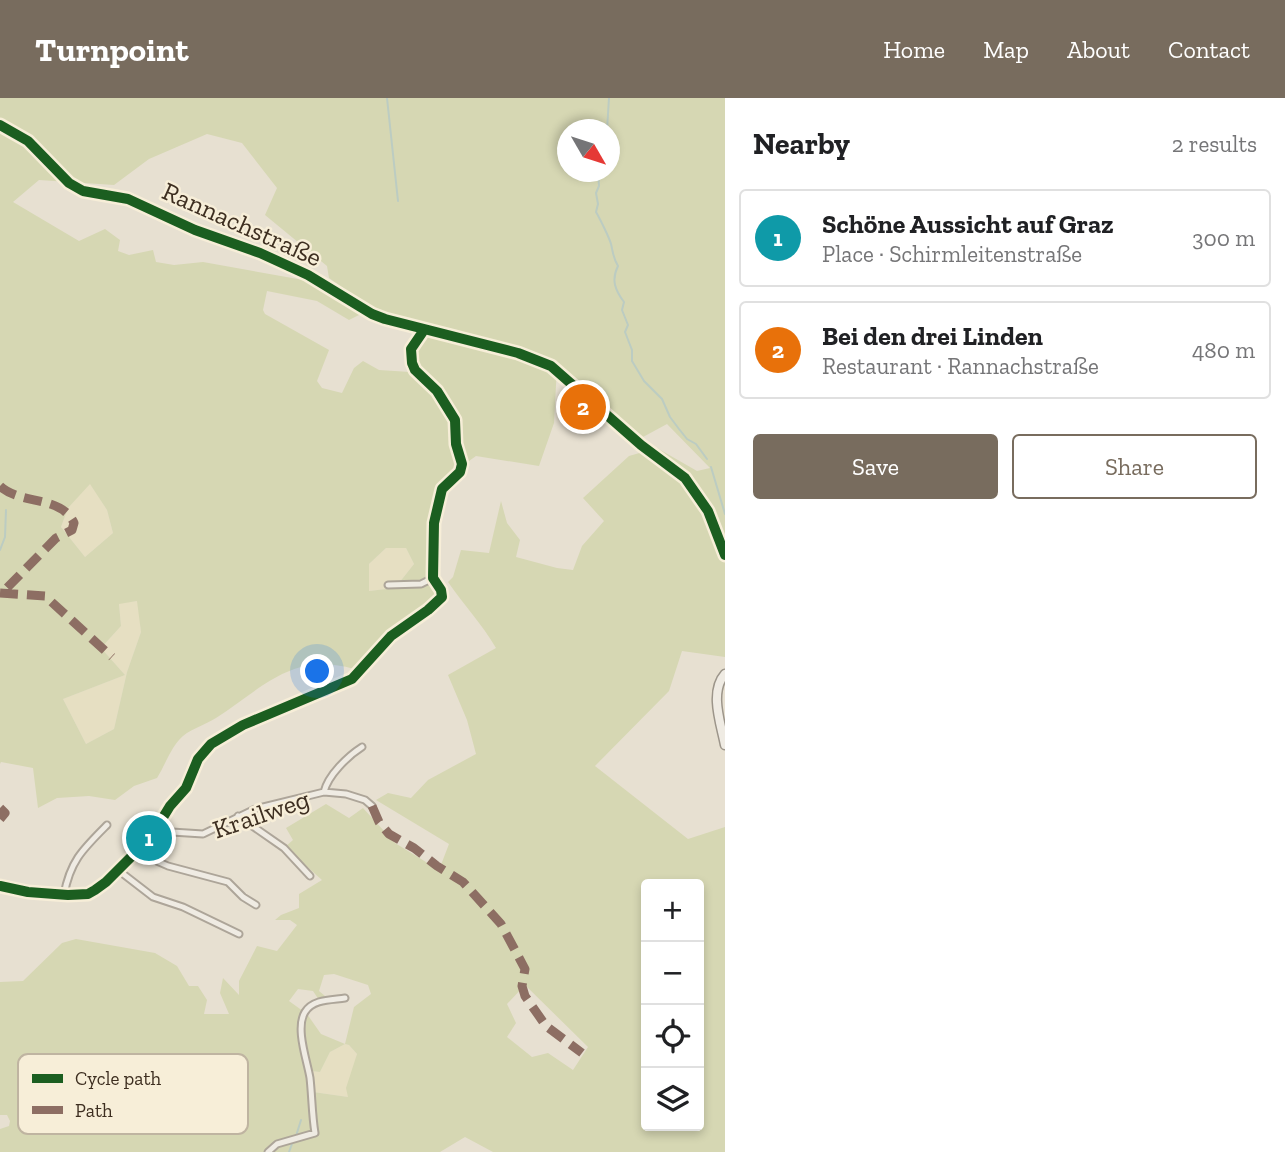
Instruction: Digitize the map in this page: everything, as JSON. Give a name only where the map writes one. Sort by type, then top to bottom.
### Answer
[{"type":"street","name":"Rannachstraße","points":[[0,125],[28,141],[69,183],[83,191],[128,199],[187,227],[246,247],[308,275],[372,314],[518,353],[551,366],[641,445],[685,478],[708,511],[725,555]]},
{"type":"street","points":[[0,886],[28,892],[88,894],[106,882],[156,831],[170,806],[186,788],[198,759],[211,744],[243,725],[352,679],[391,636],[442,597],[433,578],[433,532],[440,493],[460,472],[462,464],[456,444],[455,420],[437,391],[415,370],[412,363],[411,349],[424,330]]},
{"type":"street","points":[[388,585],[421,584],[433,578]]},
{"type":"street","points":[[725,674],[719,683],[717,694],[725,745]]},
{"type":"street","name":"Krailweg","points":[[324,792],[325,786],[336,772],[362,747]]},
{"type":"street","name":"Krailweg","points":[[156,831],[203,834],[255,809],[324,792],[346,794],[365,800],[372,806]]},
{"type":"street","points":[[239,816],[284,848],[310,876]]},
{"type":"street","points":[[64,895],[67,876],[75,859],[107,825]]},
{"type":"street","points":[[135,852],[168,866],[228,882],[256,905]]},
{"type":"street","points":[[118,870],[153,897],[183,907],[239,933]]},
{"type":"street","points":[[268,1152],[277,1144],[315,1133],[302,1040],[302,1019],[305,1012],[317,1002],[345,998]]},
{"type":"shaded area","points":[[90,483],[107,510],[113,533],[85,557],[61,527],[68,508]]},
{"type":"shaded area","points":[[386,548],[406,548],[414,564],[395,588],[369,591],[369,564]]},
{"type":"shaded area","points":[[138,601],[141,632],[127,672],[114,729],[86,744],[63,699],[125,675],[101,648],[121,626],[119,603]]},
{"type":"shaded area","points":[[345,1044],[357,1054],[348,1097],[313,1092],[311,1071],[320,1072],[330,1052]]},
{"type":"green space","points":[[0,98],[725,98],[725,657],[682,651],[669,691],[595,766],[688,839],[725,827],[725,1152],[493,1152],[465,1137],[440,1152],[0,1152],[0,1129],[9,1126],[10,1121],[7,1115],[0,1115],[0,982],[23,981],[62,943],[76,939],[155,953],[177,966],[189,986],[198,986],[207,1000],[204,1014],[229,1014],[220,993],[223,978],[239,995],[239,981],[257,946],[277,951],[297,925],[290,920],[275,920],[299,908],[299,894],[322,880],[285,847],[293,840],[286,828],[326,804],[349,818],[363,808],[395,843],[439,870],[449,844],[376,800],[388,793],[411,798],[428,780],[476,754],[467,720],[448,675],[496,648],[448,582],[453,577],[461,550],[489,553],[501,501],[507,523],[520,540],[516,557],[573,570],[582,546],[604,521],[583,498],[629,456],[657,448],[697,471],[710,468],[667,424],[643,437],[557,366],[554,423],[539,466],[476,456],[469,461],[458,483],[446,480],[431,508],[427,542],[430,581],[439,595],[377,646],[354,669],[313,665],[279,676],[216,718],[182,736],[157,778],[134,786],[115,800],[89,796],[57,798],[38,808],[33,768],[1,762],[0,764]],"holes":[[[207,134],[242,143],[277,188],[265,215],[327,266],[329,278],[370,307],[430,327],[415,355],[423,376],[410,372],[379,370],[363,361],[354,368],[342,393],[322,388],[317,381],[329,350],[265,314],[263,310],[267,291],[317,301],[349,320],[363,313],[309,281],[203,262],[174,265],[156,262],[153,250],[129,255],[118,251],[120,240],[105,229],[79,241],[13,202],[39,180],[114,185],[149,159]],[[90,484],[107,510],[113,533],[85,557],[61,527],[68,508]],[[386,548],[406,548],[414,564],[395,588],[369,591],[369,564]],[[137,601],[141,632],[127,672],[114,729],[86,744],[63,699],[125,675],[101,648],[121,626],[119,604]],[[334,974],[368,985],[371,994],[354,1007],[345,1044],[321,1034],[307,1014],[289,1001],[298,989],[313,991],[319,1000],[325,996],[319,991],[324,975]],[[525,985],[588,1047],[573,1070],[548,1053],[532,1057],[507,1037],[516,1023],[507,1004]],[[345,1044],[357,1054],[346,1088],[348,1097],[313,1092],[311,1071],[320,1072],[330,1052]]]},
{"type":"waterway","points":[[387,98],[398,201]]},
{"type":"waterway","points":[[608,119],[609,98]]},
{"type":"waterway","points":[[599,182],[596,212],[618,266],[615,285],[624,302],[622,310],[628,325],[625,332],[632,350],[632,361],[644,381],[662,399],[679,429],[687,439],[696,444],[707,459]]},
{"type":"waterway","points":[[711,467],[725,514]]},
{"type":"waterway","points":[[0,550],[5,537],[6,510]]},
{"type":"waterway","points":[[296,1136],[301,1120]]},
{"type":"waterway","points":[[289,1152],[293,1141]]},
{"type":"marked path","points":[[0,486],[18,496],[60,508],[74,523],[72,530],[56,538],[2,593]]},
{"type":"marked path","points":[[0,593],[45,596],[112,657]]},
{"type":"marked path","points":[[372,806],[379,822],[389,834],[463,882],[501,924],[525,969],[522,986],[525,996],[546,1026],[582,1053]]},
{"type":"marked path","points":[[0,808],[5,813],[0,819]]},
{"type":"cycle path","points":[[0,125],[28,141],[69,183],[83,191],[128,199],[195,230],[260,253],[308,275],[372,314],[385,319],[518,353],[551,366],[641,445],[685,478],[708,511],[725,555]]},
{"type":"cycle path","points":[[0,886],[28,892],[68,895],[88,894],[95,890],[151,837],[170,806],[186,788],[198,759],[211,744],[243,725],[352,679],[391,636],[442,597],[433,578],[434,523],[442,489],[460,472],[462,464],[456,444],[455,420],[437,391],[415,370],[412,363],[411,349],[424,330]]},
{"type":"place","name":"Bei den drei Linden","points":[[583,407]]},
{"type":"place","name":"Schöne Aussicht auf Graz","points":[[149,838]]}]
